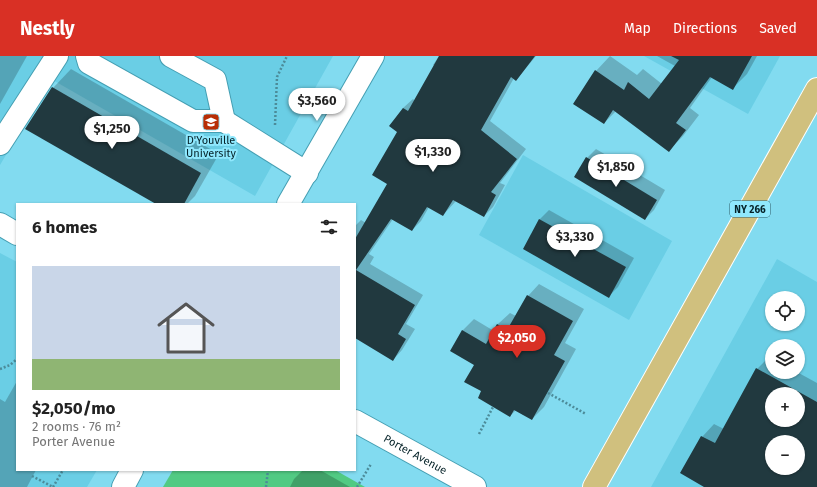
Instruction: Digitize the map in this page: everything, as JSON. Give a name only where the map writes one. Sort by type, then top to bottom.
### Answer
[{"type":"main road","name":"NY 266","points":[[594,487],[817,89]]},
{"type":"street","points":[[0,144],[57,56]]},
{"type":"street","points":[[87,56],[89,63],[193,121],[224,121],[307,173]]},
{"type":"street","points":[[171,56],[215,80],[224,121]]},
{"type":"street","points":[[289,203],[373,56]]},
{"type":"street","points":[[0,224],[16,233]]},
{"type":"street","name":"Porter Avenue","points":[[356,422],[475,487]]},
{"type":"street","points":[[123,487],[131,471]]},
{"type":"path","points":[[275,131],[277,77],[287,56]]},
{"type":"path","points":[[0,369],[10,365],[16,360]]},
{"type":"path","points":[[548,393],[586,414]]},
{"type":"path","points":[[478,434],[493,407]]},
{"type":"path","points":[[358,487],[371,464]]},
{"type":"path","points":[[32,476],[53,487],[62,471]]},
{"type":"path","points":[[266,487],[268,471]]},
{"type":"shaded area","name":"D'Youville University","points":[[0,56],[333,56],[255,196],[51,79],[0,165]]},
{"type":"shaded area","points":[[644,56],[780,56],[748,114]]},
{"type":"shaded area","points":[[523,155],[672,241],[629,320],[479,235]]},
{"type":"shaded area","points":[[0,253],[16,261],[16,471],[96,471],[87,487],[0,487]]},
{"type":"shaded area","points":[[777,259],[817,282],[817,487],[651,487]]},
{"type":"green space","points":[[172,471],[337,471],[365,487],[163,487]]},
{"type":"building","points":[[439,56],[535,56],[516,81],[511,77],[481,130],[517,159],[491,192],[496,195],[484,217],[453,200],[443,216],[427,207],[412,231],[391,219],[356,270],[356,237],[387,184],[372,175],[397,132],[389,126],[403,108],[408,111]]},
{"type":"building","points":[[671,56],[752,56],[733,90],[710,77],[676,123],[686,130],[669,152],[613,110],[604,124],[573,104],[595,70],[624,90],[628,82],[649,99],[679,60]]},
{"type":"building","points":[[52,87],[201,173],[185,203],[154,203],[25,129]]},
{"type":"building","points":[[586,157],[657,200],[645,220],[574,177]]},
{"type":"building","points":[[539,219],[626,267],[609,298],[523,249]]},
{"type":"building","points":[[356,270],[415,305],[398,334],[406,339],[393,361],[356,339]]},
{"type":"building","points":[[527,295],[573,321],[554,355],[565,361],[532,420],[514,410],[510,417],[478,398],[481,391],[464,382],[474,365],[450,351],[462,330],[486,344],[497,324],[507,330]]},
{"type":"building","points":[[756,368],[765,373],[765,379],[776,379],[790,387],[765,387],[765,427],[805,427],[805,395],[817,402],[817,487],[704,487],[680,473],[701,436],[715,443]]},
{"type":"place","name":"D'Youville University","points":[[211,122]]}]
